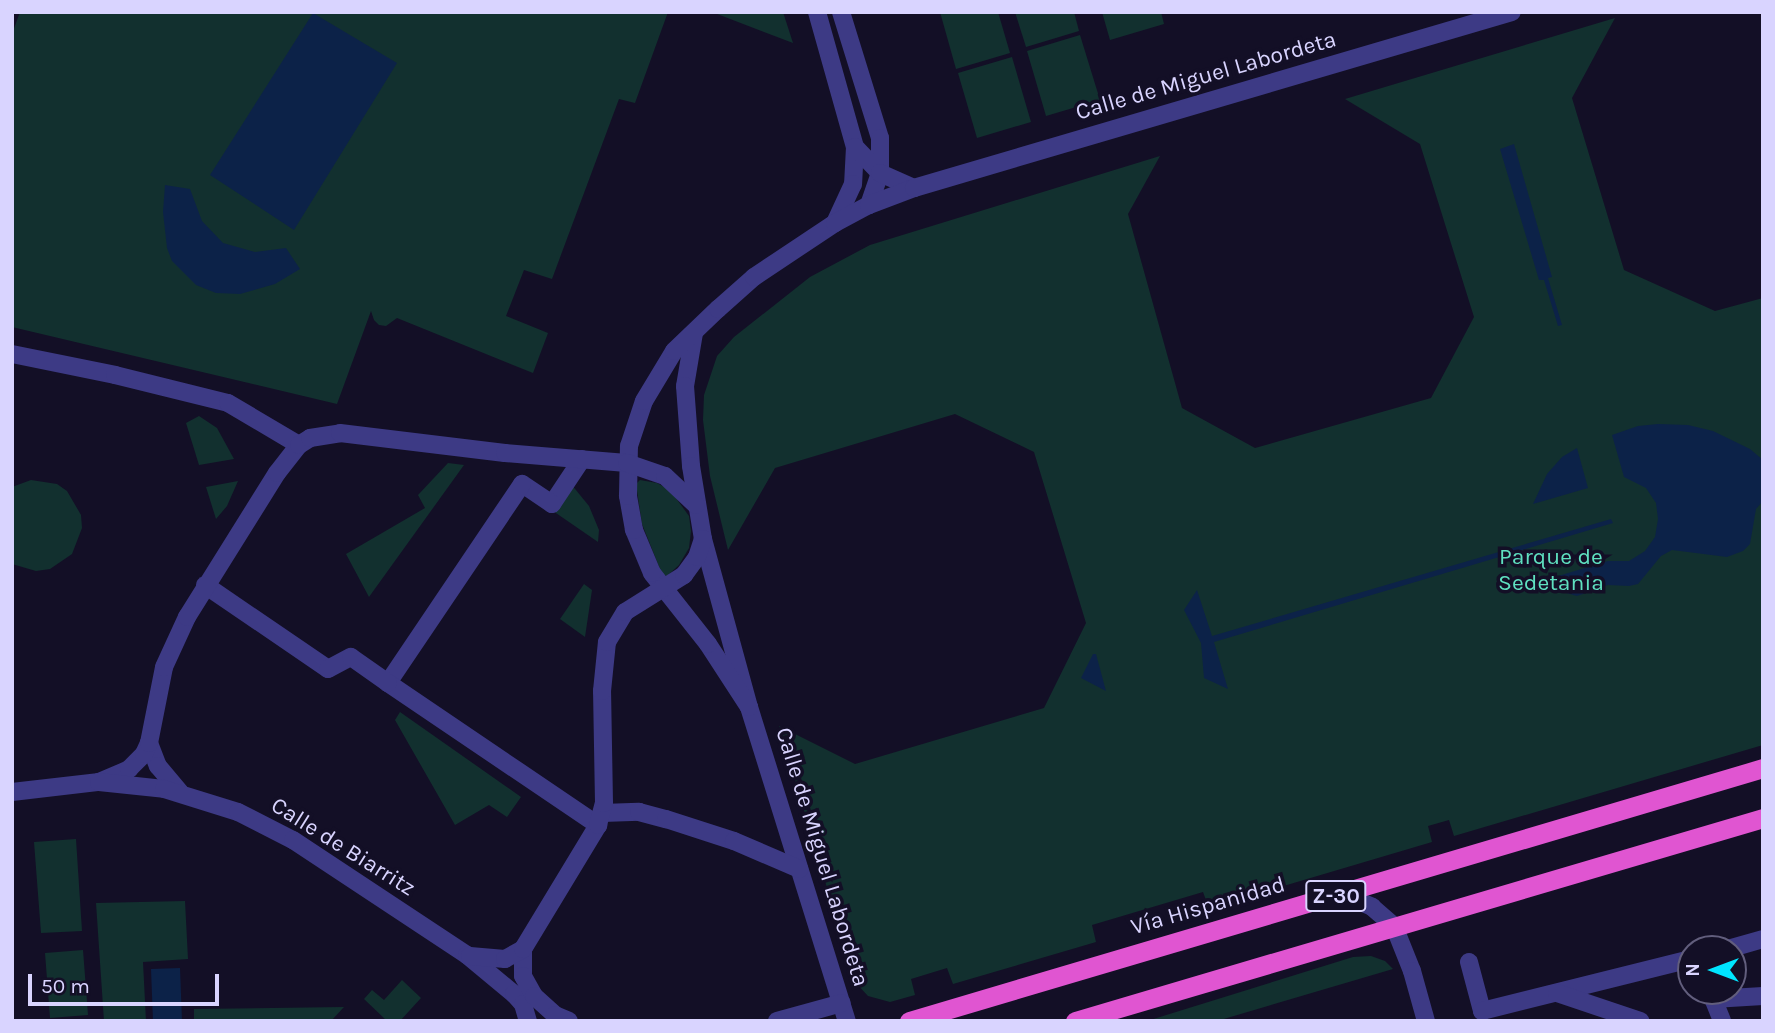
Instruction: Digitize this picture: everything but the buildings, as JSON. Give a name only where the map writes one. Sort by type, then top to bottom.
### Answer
[{"type":"highway","name":"Vía Hispanidad","points":[[909,1021],[1763,768]]},
{"type":"highway","name":"Z-30","points":[[1075,1021],[1763,818]]},
{"type":"street","points":[[817,12],[855,147],[853,184],[835,223]]},
{"type":"street","points":[[841,12],[880,138],[880,173],[869,205]]},
{"type":"street","name":"Calle de Miguel Labordeta","points":[[749,707],[708,644],[663,590],[634,530],[628,496],[627,463],[631,435],[644,401],[674,351],[754,277],[835,223],[869,205],[914,188],[1513,12]]},
{"type":"street","points":[[855,147],[880,173],[914,188]]},
{"type":"street","name":"Calle de Miguel Labordeta","points":[[694,333],[685,387],[696,505],[703,539],[749,707],[847,1021]]},
{"type":"street","points":[[12,354],[115,375],[228,403],[299,445]]},
{"type":"street","points":[[99,782],[129,769],[138,761],[149,743],[164,667],[205,585],[251,511],[299,445],[324,433],[627,463],[665,476],[696,505]]},
{"type":"street","points":[[388,683],[522,484],[552,504],[582,459]]},
{"type":"street","points":[[467,955],[505,959],[523,949],[600,819],[602,691],[607,642],[625,612],[663,590],[692,565],[703,539]]},
{"type":"street","points":[[205,585],[328,669],[351,657],[600,819],[639,812],[666,818],[734,841],[799,869]]},
{"type":"street","points":[[149,743],[158,765],[181,793]]},
{"type":"street","name":"Calle de Biarritz","points":[[12,792],[99,782],[181,793],[238,812],[293,839],[467,955],[514,994],[523,1004],[528,1021]]},
{"type":"street","points":[[1342,894],[1373,907],[1394,926],[1412,971],[1426,1021]]},
{"type":"street","points":[[523,949],[523,976],[534,996],[555,1015],[569,1021]]},
{"type":"street","points":[[1469,962],[1482,1011],[1677,962]]},
{"type":"street","points":[[1555,993],[1640,1021]]},
{"type":"street","points":[[777,1021],[842,1003]]},
{"type":"green space","points":[[20,12],[668,12],[635,103],[619,99],[552,279],[524,270],[506,316],[548,333],[533,373],[397,318],[386,326],[379,325],[371,311],[337,404],[12,327],[12,34]]},
{"type":"green space","points":[[712,12],[783,12],[793,43]]},
{"type":"green space","points":[[940,12],[998,12],[1010,53],[956,69]]},
{"type":"green space","points":[[1015,12],[1074,12],[1079,31],[1026,47]]},
{"type":"green space","points":[[1102,12],[1161,12],[1164,24],[1110,40]]},
{"type":"green space","name":"Parque de Sedetania","points":[[1615,18],[1572,98],[1624,270],[1715,311],[1763,298],[1763,745],[1454,836],[1449,820],[1428,826],[1432,842],[1209,908],[1203,892],[1092,925],[1096,942],[953,984],[947,968],[911,979],[915,995],[890,1002],[868,996],[855,982],[779,726],[855,764],[1044,708],[1086,623],[1034,452],[955,414],[775,468],[728,550],[710,476],[703,420],[704,395],[717,356],[734,337],[810,277],[870,245],[1160,156],[1128,214],[1182,408],[1255,448],[1431,398],[1474,317],[1420,144],[1345,99]]},
{"type":"green space","points":[[1080,35],[1100,100],[1046,116],[1027,51]]},
{"type":"green space","points":[[1012,57],[1031,122],[977,138],[958,73]]},
{"type":"green space","points":[[199,416],[217,428],[234,459],[199,465],[186,423]]},
{"type":"green space","points":[[448,463],[464,465],[369,597],[346,554],[425,508],[418,495]]},
{"type":"green space","points":[[31,480],[57,484],[67,491],[81,515],[82,528],[72,554],[50,569],[36,571],[12,564],[12,487]]},
{"type":"green space","points":[[640,480],[657,483],[670,490],[689,516],[689,548],[679,565],[667,576],[662,574],[642,524],[636,484]]},
{"type":"green space","points":[[238,481],[227,506],[216,519],[206,487]]},
{"type":"green space","points":[[571,484],[589,506],[599,530],[598,542],[553,511]]},
{"type":"green space","points":[[584,584],[592,590],[585,637],[560,619]]},
{"type":"green space","points":[[400,712],[521,797],[507,817],[489,805],[455,825],[395,720]]},
{"type":"green space","points":[[76,839],[82,931],[41,933],[34,842]]},
{"type":"green space","points":[[185,901],[188,959],[143,962],[146,1021],[104,1021],[96,903]]},
{"type":"green space","points":[[83,950],[88,1015],[50,1018],[45,953]]},
{"type":"green space","points":[[1371,956],[1385,961],[1393,969],[1217,1021],[1147,1021],[1353,957]]},
{"type":"green space","points":[[402,980],[421,998],[400,1021],[387,1021],[364,999],[372,990],[384,1000]]},
{"type":"green space","points":[[344,1007],[331,1021],[194,1021],[194,1009]]},
{"type":"water","points":[[313,13],[397,63],[294,230],[210,175]]},
{"type":"water","points":[[1514,144],[1552,277],[1548,278],[1562,325],[1558,326],[1544,280],[1539,280],[1500,149]]},
{"type":"water","points":[[165,185],[190,189],[202,221],[223,243],[255,252],[286,248],[300,269],[275,284],[240,294],[216,293],[196,285],[172,261],[167,248],[163,212]]},
{"type":"water","points":[[1688,425],[1713,431],[1750,449],[1763,460],[1763,501],[1756,509],[1750,544],[1743,551],[1727,557],[1672,550],[1661,556],[1638,584],[1608,585],[1577,596],[1556,590],[1545,580],[1608,561],[1629,561],[1645,551],[1655,537],[1658,519],[1656,503],[1646,488],[1624,477],[1612,435],[1638,426]]},
{"type":"water","points":[[1577,448],[1588,488],[1533,504],[1547,474],[1562,457]]},
{"type":"water","points":[[1611,519],[1613,523],[1214,642],[1228,689],[1204,678],[1201,643],[1184,610],[1197,590],[1212,636]]},
{"type":"water","points":[[1093,654],[1096,654],[1106,691],[1081,678]]},
{"type":"water","points":[[180,968],[182,1021],[153,1021],[151,969]]}]
